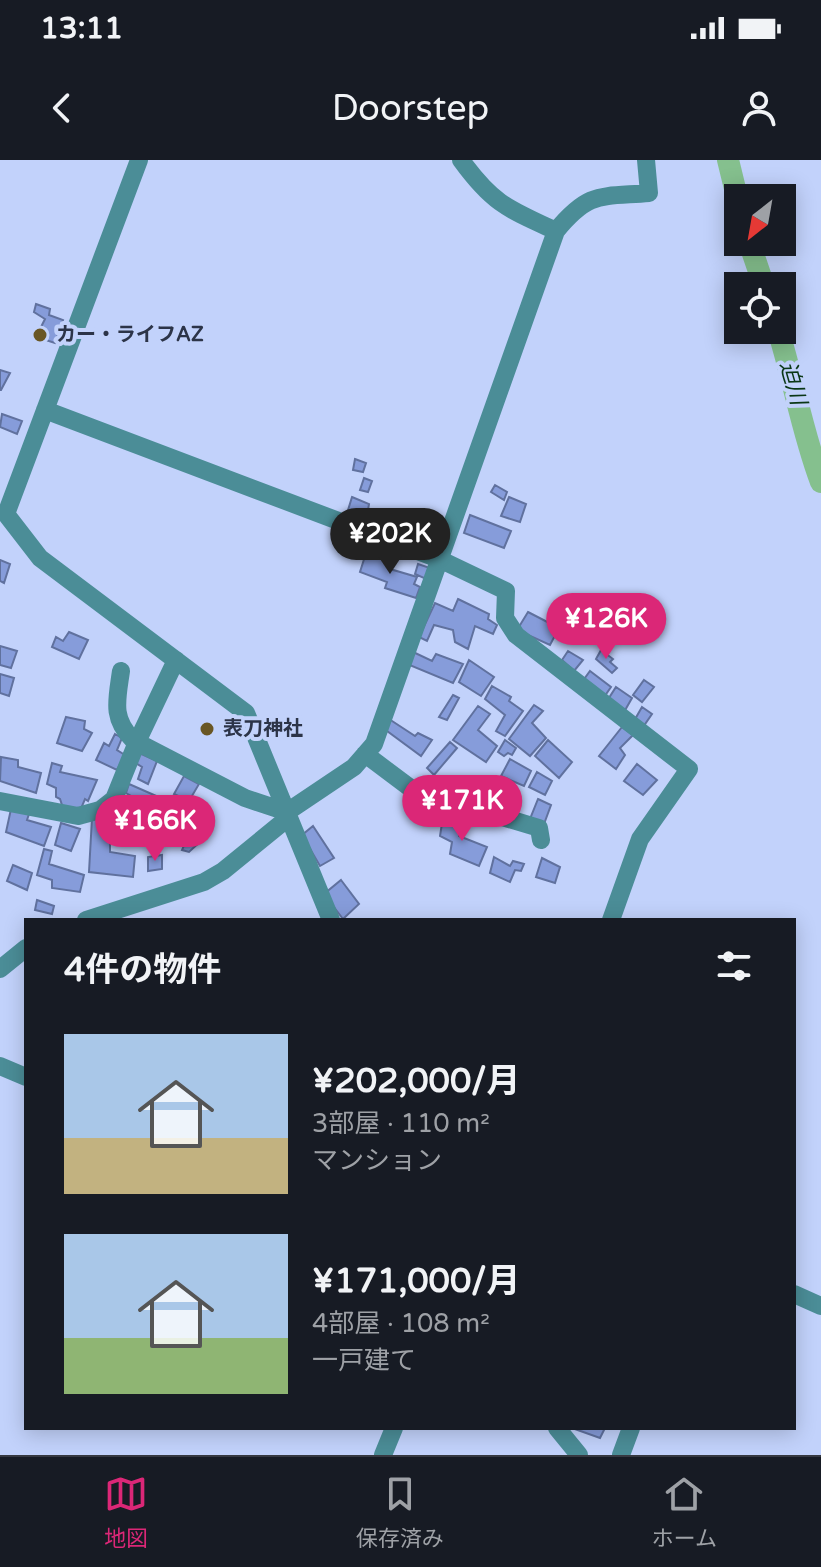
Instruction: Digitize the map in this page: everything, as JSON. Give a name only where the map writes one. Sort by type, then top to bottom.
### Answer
[{"type":"street","points":[[139,160],[3,520],[40,558],[246,713],[330,918]]},
{"type":"street","points":[[461,160],[490,196],[503,206],[556,231]]},
{"type":"street","points":[[92,918],[204,882],[223,871],[283,822],[287,812],[354,767],[374,744],[556,231],[575,208],[593,198],[649,193],[646,160]]},
{"type":"street","points":[[45,410],[439,559],[506,591],[505,618],[516,635],[689,769],[640,839],[612,918]]},
{"type":"street","points":[[0,801],[78,816],[100,810],[114,799],[176,660]]},
{"type":"street","points":[[121,671],[116,707],[121,728],[137,742],[245,798],[287,812]]},
{"type":"street","points":[[365,754],[413,790],[539,828],[541,840]]},
{"type":"street","points":[[0,969],[24,950]]},
{"type":"street","points":[[0,1066],[24,1076]]},
{"type":"street","points":[[796,1295],[821,1306]]},
{"type":"street","points":[[383,1455],[393,1430]]},
{"type":"street","points":[[559,1430],[579,1455]]},
{"type":"street","points":[[621,1455],[630,1430]]},
{"type":"building","points":[[36,304],[50,309],[49,315],[63,320],[55,343],[36,337],[45,319],[34,312]]},
{"type":"building","points":[[0,370],[10,373],[1,390],[0,390]]},
{"type":"building","points":[[2,414],[22,421],[17,434],[0,427]]},
{"type":"building","points":[[355,459],[366,463],[363,472],[353,470]]},
{"type":"building","points":[[364,478],[372,481],[368,492],[360,490]]},
{"type":"building","points":[[495,485],[507,492],[504,500],[491,492]]},
{"type":"building","points":[[352,497],[369,504],[368,510],[377,514],[372,530],[345,520]]},
{"type":"building","points":[[509,497],[526,504],[520,522],[501,516]]},
{"type":"building","points":[[470,515],[511,531],[504,548],[464,533]]},
{"type":"building","points":[[366,553],[392,563],[390,569],[417,577],[414,584],[420,587],[416,598],[385,588],[387,582],[360,572]]},
{"type":"building","points":[[0,560],[10,564],[4,583],[0,581]]},
{"type":"building","points":[[418,564],[430,568],[426,579],[415,574]]},
{"type":"building","points":[[458,599],[489,614],[488,619],[497,625],[493,634],[475,626],[468,649],[455,642],[453,630],[434,625],[427,641],[419,637],[435,603],[453,611]]},
{"type":"building","points":[[528,612],[559,628],[550,645],[517,630]]},
{"type":"building","points":[[69,632],[88,640],[79,659],[52,647],[56,637],[63,641]]},
{"type":"building","points":[[0,646],[17,651],[11,668],[0,665]]},
{"type":"building","points":[[601,650],[613,659],[610,662],[617,668],[612,673],[596,659]]},
{"type":"building","points":[[411,651],[432,661],[436,654],[463,664],[453,683],[407,664]]},
{"type":"building","points":[[568,651],[583,660],[574,671],[562,660]]},
{"type":"building","points":[[469,660],[494,677],[481,696],[459,682]]},
{"type":"building","points":[[590,671],[611,687],[604,697],[582,682]]},
{"type":"building","points":[[0,674],[14,678],[9,696],[0,693]]},
{"type":"building","points":[[644,680],[654,687],[642,702],[633,695]]},
{"type":"building","points":[[492,686],[511,697],[509,701],[523,711],[505,736],[496,731],[505,715],[485,699]]},
{"type":"building","points":[[616,687],[632,698],[624,712],[607,701]]},
{"type":"building","points":[[453,695],[459,698],[447,720],[439,717]]},
{"type":"building","points":[[534,705],[543,711],[532,723],[546,738],[530,756],[509,739]]},
{"type":"building","points":[[478,706],[490,714],[478,730],[497,746],[486,762],[453,740]]},
{"type":"building","points":[[642,707],[652,714],[643,727],[634,721]]},
{"type":"building","points":[[66,717],[85,721],[84,729],[92,733],[82,751],[57,743]]},
{"type":"building","points":[[389,719],[415,736],[418,733],[432,740],[421,756],[383,728]]},
{"type":"building","points":[[622,727],[633,735],[620,748],[625,755],[616,769],[599,756]]},
{"type":"building","points":[[115,734],[122,738],[117,750],[125,755],[117,770],[96,760],[104,743],[109,746]]},
{"type":"building","points":[[505,740],[516,748],[512,755],[508,753],[504,756],[498,752]]},
{"type":"building","points":[[548,740],[572,762],[559,778],[535,756]]},
{"type":"building","points":[[450,742],[457,748],[434,775],[427,768]]},
{"type":"building","points":[[137,752],[157,761],[148,784],[138,779],[142,767],[134,762]]},
{"type":"building","points":[[1,757],[18,760],[18,767],[41,773],[36,793],[0,781]]},
{"type":"building","points":[[510,759],[531,771],[524,786],[501,776]]},
{"type":"building","points":[[52,763],[62,766],[60,772],[97,780],[80,811],[63,808],[56,797],[56,788],[47,784]]},
{"type":"building","points":[[637,764],[657,780],[643,795],[624,781]]},
{"type":"building","points":[[537,772],[552,781],[545,795],[529,787]]},
{"type":"building","points":[[184,776],[199,784],[189,801],[174,794]]},
{"type":"building","points":[[129,784],[177,805],[173,822],[139,814],[142,802],[126,793]]},
{"type":"building","points":[[538,799],[551,805],[544,824],[530,819]]},
{"type":"building","points":[[11,809],[30,811],[27,820],[51,827],[44,846],[6,832]]},
{"type":"building","points":[[102,816],[101,825],[110,826],[110,852],[135,856],[133,877],[89,872],[92,818]]},
{"type":"building","points":[[443,817],[459,822],[459,836],[487,847],[479,866],[450,854],[452,842],[440,836]]},
{"type":"building","points":[[61,823],[80,829],[71,851],[55,845]]},
{"type":"building","points":[[313,826],[334,858],[320,866],[302,835]]},
{"type":"building","points":[[189,834],[202,840],[189,852],[182,850]]},
{"type":"building","points":[[44,849],[52,851],[49,864],[84,875],[80,892],[52,888],[52,880],[37,875]]},
{"type":"building","points":[[162,855],[162,869],[148,871],[148,857]]},
{"type":"building","points":[[494,857],[510,866],[513,861],[524,864],[521,871],[515,870],[510,882],[490,873]]},
{"type":"building","points":[[542,858],[560,867],[555,883],[536,877]]},
{"type":"building","points":[[13,865],[32,873],[27,890],[7,881]]},
{"type":"building","points":[[341,880],[359,904],[342,918],[324,894]]},
{"type":"building","points":[[37,900],[54,906],[52,914],[35,910]]},
{"type":"building","points":[[578,1430],[604,1430],[600,1438]]},
{"type":"waterway","name":"迫川","points":[[728,160],[734,184]]},
{"type":"waterway","name":"迫川","points":[[754,256],[759,272]]},
{"type":"waterway","name":"迫川","points":[[782,344],[821,482]]},
{"type":"place","name":"カー・ライフAZ","points":[[40,335]]},
{"type":"place","name":"表刀神社","points":[[207,729]]}]
